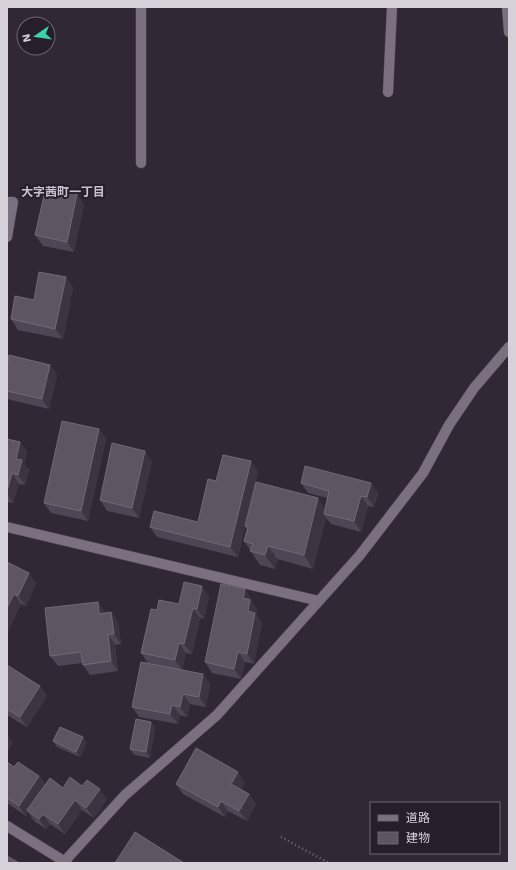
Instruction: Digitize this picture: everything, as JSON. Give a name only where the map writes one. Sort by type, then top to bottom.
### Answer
[{"type":"street","points":[[141,7],[141,163]]},
{"type":"street","points":[[388,92],[392,7]]},
{"type":"street","points":[[507,7],[509,32]]},
{"type":"street","points":[[7,202],[13,202],[7,237]]},
{"type":"street","points":[[7,826],[65,862],[125,795],[217,715],[360,555],[423,473],[449,425],[474,388],[509,347]]},
{"type":"street","points":[[7,527],[319,601]]},
{"type":"path","points":[[281,837],[330,863]]},
{"type":"building","points":[[46,187],[77,194],[67,242],[35,235]]},
{"type":"building","points":[[39,272],[66,277],[55,329],[11,319],[15,296],[34,300]]},
{"type":"building","points":[[9,355],[50,365],[42,399],[7,391],[7,366]]},
{"type":"building","points":[[62,421],[99,429],[81,511],[44,503]]},
{"type":"building","points":[[7,439],[20,442],[16,459],[22,460],[18,475],[12,473],[7,491]]},
{"type":"building","points":[[112,443],[145,451],[132,508],[100,500]]},
{"type":"building","points":[[223,455],[251,461],[230,547],[150,527],[154,511],[198,522],[208,479],[216,481]]},
{"type":"building","points":[[305,466],[371,483],[367,497],[361,496],[354,521],[324,514],[329,491],[301,483]]},
{"type":"building","points":[[256,482],[318,498],[304,555],[268,546],[265,555],[250,551],[253,544],[244,541],[248,527],[245,526]]},
{"type":"building","points":[[7,562],[29,573],[18,596],[14,594],[7,608]]},
{"type":"building","points":[[184,582],[202,586],[197,609],[193,608],[184,644],[179,643],[175,660],[141,653],[151,609],[157,610],[159,600],[179,604]]},
{"type":"building","points":[[221,584],[245,589],[243,598],[250,600],[248,611],[255,613],[247,654],[238,652],[234,669],[205,662]]},
{"type":"building","points":[[98,602],[99,614],[111,612],[114,634],[108,634],[111,661],[83,665],[81,652],[50,656],[45,608]]},
{"type":"building","points":[[141,662],[203,674],[199,697],[183,694],[180,707],[172,705],[170,714],[132,707]]},
{"type":"building","points":[[7,665],[40,686],[20,717],[7,709]]},
{"type":"building","points":[[136,719],[151,722],[146,752],[130,749]]},
{"type":"building","points":[[60,727],[83,737],[76,752],[53,741]]},
{"type":"building","points":[[196,748],[238,772],[231,784],[249,794],[239,811],[221,801],[218,807],[176,784]]},
{"type":"building","points":[[7,762],[14,767],[18,762],[39,776],[19,806],[7,798]]},
{"type":"building","points":[[70,777],[82,786],[87,780],[100,789],[86,808],[75,800],[58,824],[43,814],[39,819],[27,810],[50,778],[63,788]]},
{"type":"building","points":[[135,832],[184,863],[115,863]]},
{"type":"building","points":[[7,856],[19,863],[7,863]]},
{"type":"district","name":"大字茜町一丁目","points":[[63,192]]}]
